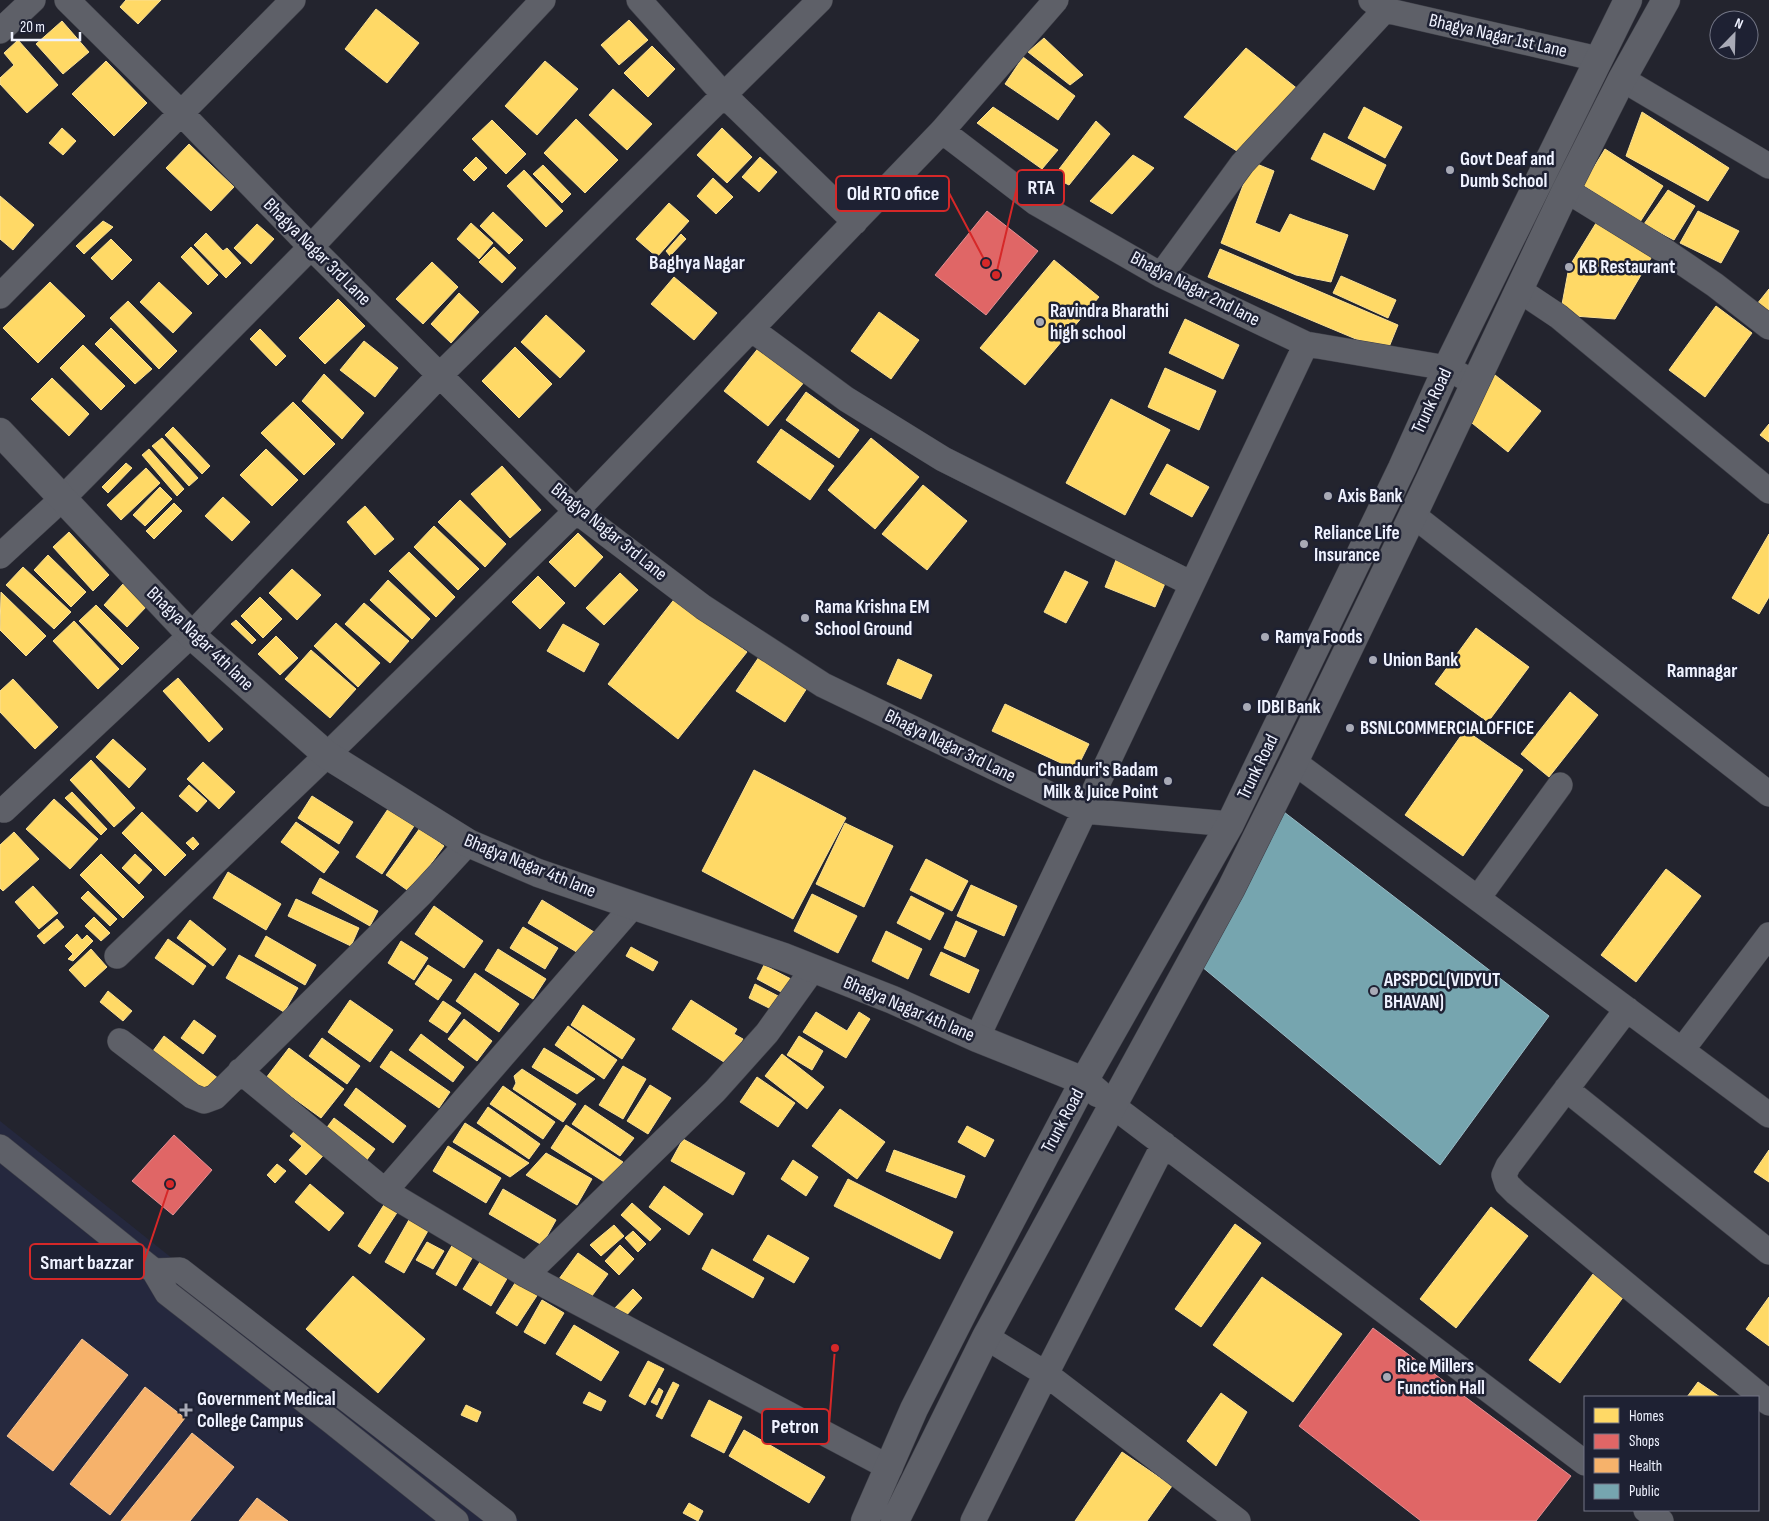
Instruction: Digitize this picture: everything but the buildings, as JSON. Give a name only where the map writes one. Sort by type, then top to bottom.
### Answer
[{"type":"main road","name":"Trunk Road","points":[[865,1521],[919,1400],[975,1289],[1084,1081],[1230,824],[1402,468],[1447,368],[1628,0]]},
{"type":"main road","points":[[898,1519],[986,1337],[1231,889],[1413,515],[1566,190],[1622,79],[1666,0]]},
{"type":"main road","name":"Bhagya Nagar 4th lane","points":[[0,432],[191,635],[327,754],[468,843],[538,873],[784,957],[893,1000],[977,1038],[1084,1081],[1113,1106]]},
{"type":"street","points":[[0,31],[33,0]]},
{"type":"street","name":"Bhagya Nagar 3rd Lane","points":[[67,0],[576,511],[703,607],[823,685],[1084,811],[1230,824]]},
{"type":"street","points":[[0,296],[293,0]]},
{"type":"street","points":[[0,556],[63,498],[311,247],[543,0]]},
{"type":"street","points":[[639,0],[724,94],[855,222]]},
{"type":"street","points":[[4,810],[191,635],[440,376],[820,0]]},
{"type":"street","points":[[118,956],[576,511],[942,132],[1056,0]]},
{"type":"street","points":[[1161,275],[1242,164],[1378,5]]},
{"type":"street","name":"Bhagya Nagar 1st Lane","points":[[1378,5],[1598,59]]},
{"type":"street","points":[[1622,79],[1769,166]]},
{"type":"street","name":"Bhagya Nagar 2nd lane","points":[[942,132],[1036,203],[1161,275],[1306,344],[1447,368],[1475,383]]},
{"type":"street","points":[[1566,190],[1716,285],[1769,328]]},
{"type":"street","points":[[1519,290],[1558,316],[1769,491]]},
{"type":"street","points":[[751,329],[846,399],[943,459],[1192,584]]},
{"type":"street","points":[[977,1038],[1306,344]]},
{"type":"street","points":[[1413,515],[1769,794]]},
{"type":"street","points":[[1294,762],[1769,1115]]},
{"type":"street","points":[[1478,898],[1560,785]]},
{"type":"street","points":[[120,1041],[192,1096],[204,1101],[215,1097],[420,894],[468,843]]},
{"type":"street","points":[[385,1191],[633,906]]},
{"type":"street","points":[[1682,1050],[1769,935]]},
{"type":"street","points":[[526,1274],[715,1091],[767,1033],[813,969]]},
{"type":"street","points":[[1627,1009],[1508,1166],[1504,1175],[1507,1184],[1766,1393]]},
{"type":"street","points":[[240,1071],[385,1191],[526,1274],[890,1468]]},
{"type":"street","points":[[1566,1089],[1769,1252]]},
{"type":"street","points":[[1113,1106],[1584,1462]]},
{"type":"street","points":[[973,1521],[1164,1144]]},
{"type":"street","points":[[0,1148],[154,1271],[167,1293],[456,1521]]},
{"type":"street","points":[[154,1271],[180,1270],[504,1521]]},
{"type":"street","points":[[986,1337],[1046,1374],[1238,1521]]},
{"type":"street","points":[[363,1446],[380,1425]]},
{"type":"street","points":[[1647,1511],[1661,1521]]},
{"type":"shaded area","name":"Government Medical College Campus","points":[[0,1121],[222,1298],[520,1521],[0,1521]]},
{"type":"place","name":"Govt Deaf and Dumb School","points":[[1450,170]]},
{"type":"place","name":"Old RTO ofice","points":[[986,263]]},
{"type":"place","name":"KB Restaurant","points":[[1569,267]]},
{"type":"place","name":"RTA","points":[[996,275]]},
{"type":"place","name":"Ravindra Bharathi high school","points":[[1040,322]]},
{"type":"place","name":"Axis Bank","points":[[1328,496]]},
{"type":"place","name":"Reliance Life Insurance","points":[[1304,544]]},
{"type":"place","name":"Rama Krishna EM School Ground","points":[[805,618]]},
{"type":"place","name":"Ramya Foods","points":[[1265,637]]},
{"type":"place","name":"Union Bank","points":[[1373,660]]},
{"type":"place","name":"IDBI Bank","points":[[1247,707]]},
{"type":"place","name":"BSNLCOMMERCIALOFFICE","points":[[1350,728]]},
{"type":"place","name":"Chunduri's Badam Milk & Juice Point","points":[[1168,781]]},
{"type":"place","name":"APSPDCL(VIDYUT BHAVAN)","points":[[1374,991]]},
{"type":"place","name":"Smart bazzar","points":[[170,1184]]},
{"type":"place","name":"Petron","points":[[835,1348]]},
{"type":"place","name":"Rice Millers Function Hall","points":[[1387,1377]]},
{"type":"place","name":"Government Medical College Campus","points":[[186,1410]]},
{"type":"district","name":"Baghya Nagar","points":[[697,263]]},
{"type":"district","name":"Ramnagar","points":[[1702,671]]}]
